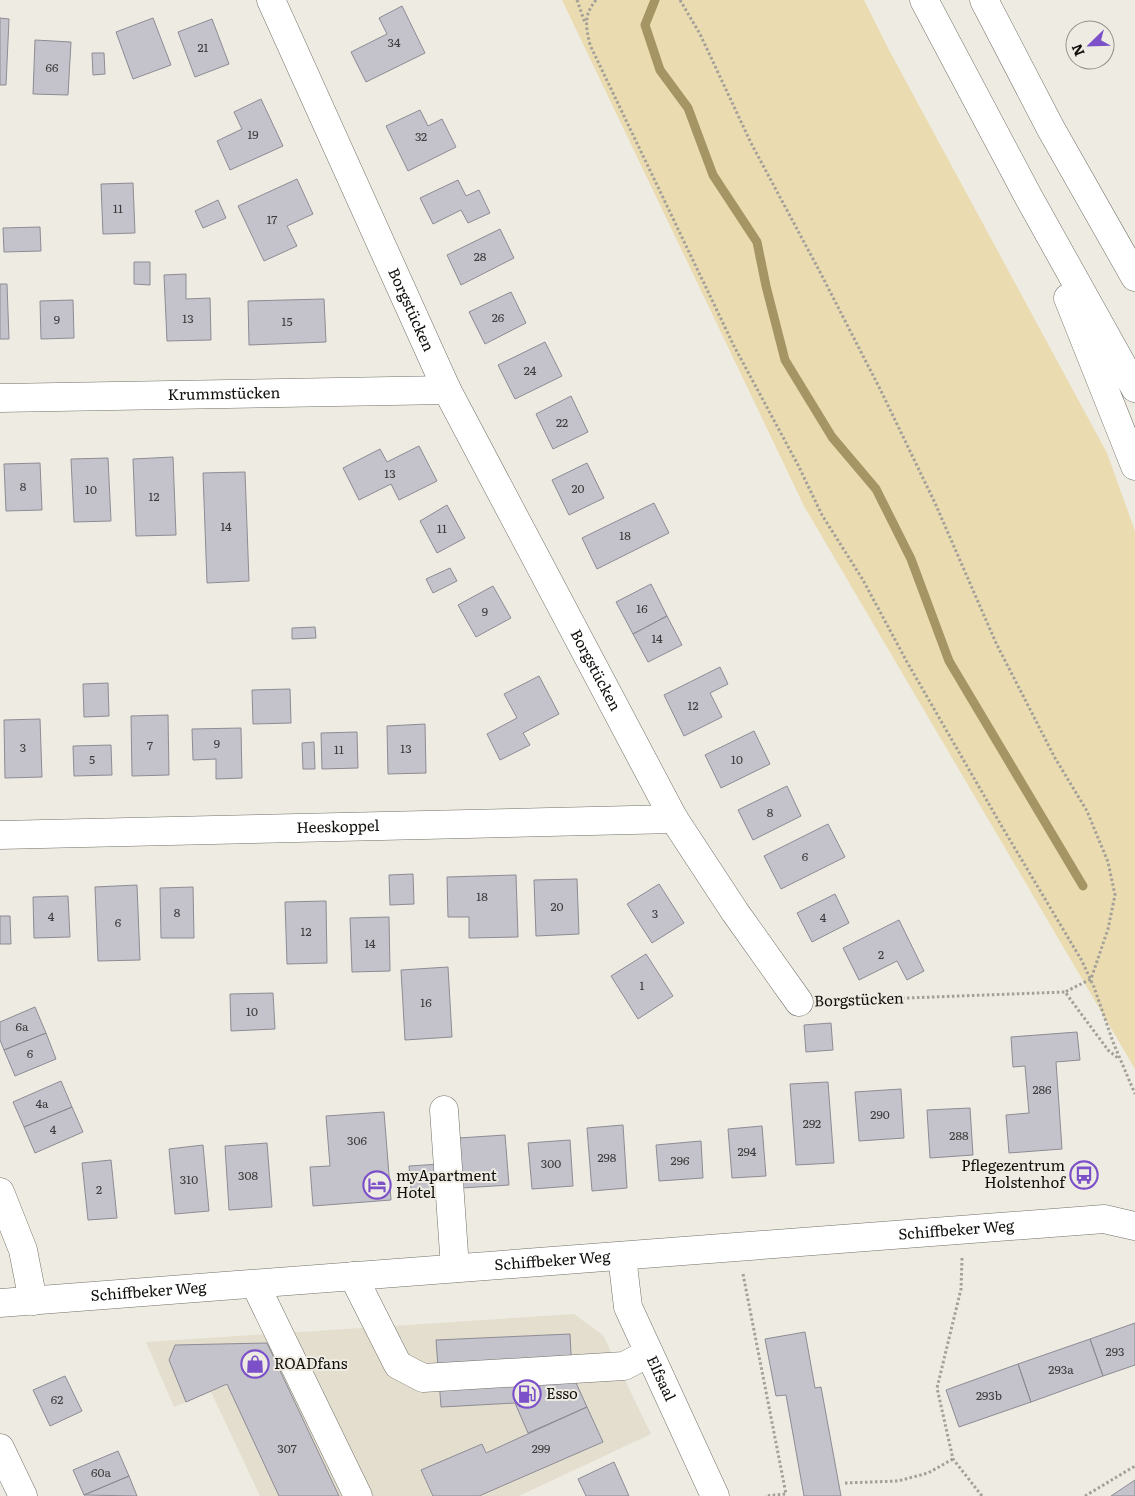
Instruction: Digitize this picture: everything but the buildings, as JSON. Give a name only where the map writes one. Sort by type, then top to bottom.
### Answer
[{"type":"main road","name":"Borgstücken","points":[[271,0],[447,390],[674,819],[735,912],[799,1002]]},
{"type":"main road","points":[[924,0],[1028,196],[1135,388]]},
{"type":"main road","points":[[984,0],[1051,129],[1135,278]]},
{"type":"main road","points":[[1028,196],[1135,466]]},
{"type":"main road","name":"Krummstücken","points":[[0,398],[447,390]]},
{"type":"main road","name":"Heeskoppel","points":[[0,834],[674,819]]},
{"type":"main road","points":[[444,1110],[455,1268]]},
{"type":"main road","points":[[0,1192],[23,1250],[33,1300]]},
{"type":"main road","name":"Schiffbeker Weg","points":[[1104,1219],[1135,1204]]},
{"type":"main road","name":"Schiffbeker Weg","points":[[0,1303],[1104,1219],[1135,1226]]},
{"type":"main road","name":"Elfsaal","points":[[622,1256],[628,1307],[715,1496]]},
{"type":"main road","points":[[353,1276],[398,1365],[422,1378],[624,1366],[650,1353]]},
{"type":"main road","points":[[255,1284],[358,1496]]},
{"type":"main road","points":[[0,1448],[22,1496]]},
{"type":"path","points":[[577,0],[586,25],[590,45],[734,346],[822,515],[863,580],[912,671],[1078,954],[1091,979],[1135,1094]]},
{"type":"path","points":[[586,25],[587,15],[596,0]]},
{"type":"path","points":[[680,0],[700,34],[751,142],[820,272],[936,503],[996,643],[1055,758],[1091,819],[1108,862],[1115,895],[1108,929],[1091,979],[1065,992],[1108,1050],[1121,1061]]},
{"type":"path","name":"Borgstücken","points":[[799,1002],[1065,992]]},
{"type":"path","points":[[963,1230],[961,1289],[937,1388],[953,1459],[982,1496]]},
{"type":"path","points":[[738,1247],[787,1495],[765,1496]]},
{"type":"path","points":[[845,1484],[898,1481],[928,1474],[953,1459]]},
{"type":"path","points":[[1085,1496],[1135,1466]]},
{"type":"shaded area","points":[[562,0],[864,0],[889,50],[1107,453],[1135,531],[1135,1069],[804,506]]},
{"type":"shaded area","points":[[574,1314],[603,1335],[651,1434],[519,1496],[260,1496],[211,1392],[174,1407],[146,1342]]},
{"type":"waterway","points":[[655,0],[645,25],[660,70],[688,108],[713,175],[757,242],[785,360],[832,437],[876,489],[911,559],[949,661],[1083,886]]},
{"type":"place","name":"Pflegezentrum Holstenhof","points":[[1084,1175]]},
{"type":"place","name":"myApartment Hotel","points":[[377,1185]]},
{"type":"place","name":"ROADfans","points":[[255,1364]]},
{"type":"place","name":"Esso","points":[[527,1394]]}]
